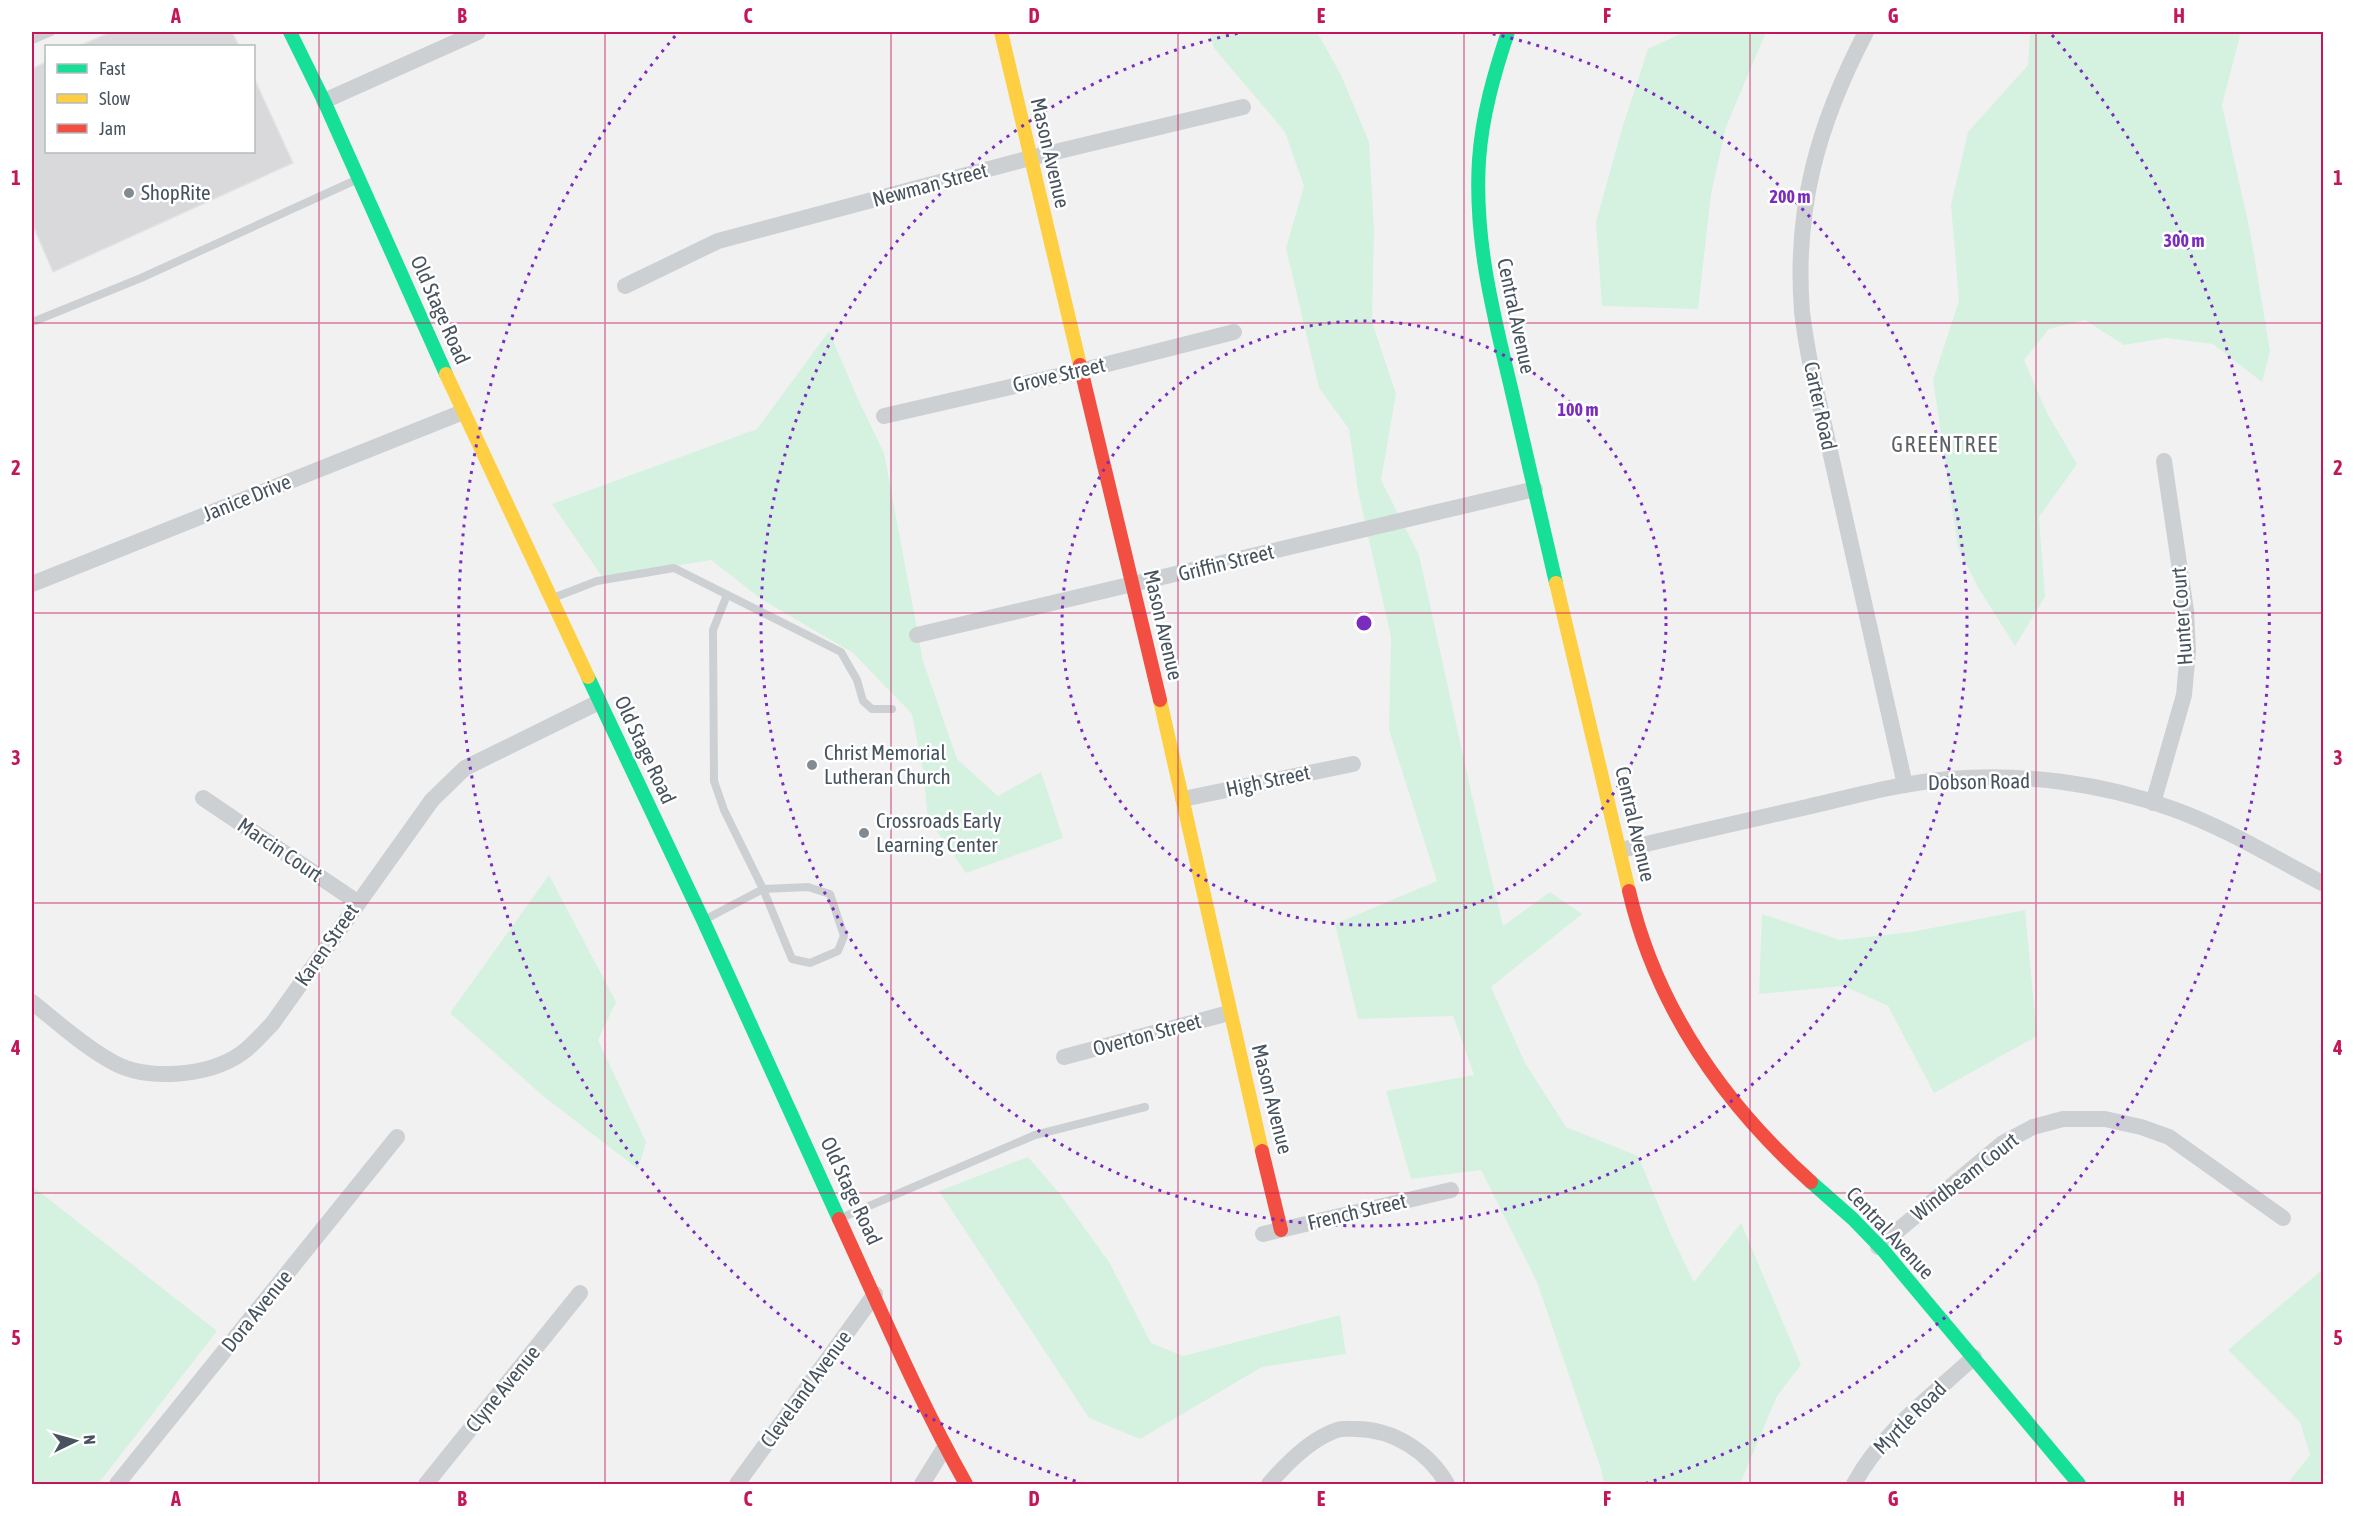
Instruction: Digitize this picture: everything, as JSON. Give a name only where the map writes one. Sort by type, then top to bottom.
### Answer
[{"type":"street","name":"Old Stage Road","points":[[290,32],[324,101],[550,600],[703,920],[945,1447],[966,1485]]},
{"type":"street","points":[[324,101],[478,32]]},
{"type":"street","name":"Mason Avenue","points":[[1001,32],[1183,799],[1229,1013],[1281,1230]]},
{"type":"street","name":"Central Avenue","points":[[1508,32],[1495,67],[1484,111],[1478,155],[1476,200],[1479,244],[1487,288],[1631,899],[1647,952],[1669,1003],[1696,1051],[1728,1096],[1764,1138],[1865,1232],[2031,1424],[2079,1485]]},
{"type":"street","name":"Carter Road","points":[[1866,32],[1835,94],[1812,169],[1803,217],[1801,265],[1803,314],[1810,362],[1905,785]]},
{"type":"street","name":"Newman Street","points":[[625,286],[718,241],[1030,158],[1243,107]]},
{"type":"street","name":"Grove Street","points":[[884,416],[1080,371],[1234,332]]},
{"type":"street","name":"Janice Drive","points":[[32,584],[463,412]]},
{"type":"street","name":"Hunter Court","points":[[2153,803],[2184,695],[2188,651],[2186,611],[2164,462]]},
{"type":"street","name":"Griffin Street","points":[[917,635],[1535,489]]},
{"type":"street","name":"Karen Street","points":[[32,1002],[111,1062],[150,1074],[188,1073],[222,1063],[242,1053],[272,1024],[432,800],[465,768],[599,702]]},
{"type":"street","name":"High Street","points":[[1183,799],[1353,764]]},
{"type":"street","name":"Dobson Road","points":[[1620,850],[1905,785],[1950,779],[2007,778],[2063,782],[2118,793],[2173,809],[2225,831],[2324,884]]},
{"type":"street","name":"Marcin Court","points":[[203,798],[357,902]]},
{"type":"street","name":"Overton Street","points":[[1064,1057],[1229,1013]]},
{"type":"street","name":"Windbeam Court","points":[[1878,1247],[2003,1143],[2033,1127],[2063,1119],[2105,1119],[2141,1127],[2169,1137],[2283,1218]]},
{"type":"street","name":"Dora Avenue","points":[[117,1485],[397,1137]]},
{"type":"street","name":"French Street","points":[[1263,1234],[1451,1190]]},
{"type":"street","name":"Clyne Avenue","points":[[426,1485],[580,1293]]},
{"type":"street","name":"Cleveland Avenue","points":[[737,1485],[875,1294]]},
{"type":"street","name":"Myrtle Road","points":[[1854,1485],[1872,1455],[1893,1432],[1974,1357]]},
{"type":"street","points":[[1269,1485],[1284,1466],[1321,1438],[1339,1430],[1365,1429],[1387,1434],[1408,1444],[1427,1458],[1447,1485]]},
{"type":"street","points":[[922,1485],[945,1447]]},
{"type":"lane","points":[[32,40],[51,32]]},
{"type":"lane","points":[[33,319],[141,278],[358,179]]},
{"type":"lane","points":[[550,600],[597,581],[674,568],[841,652],[857,680],[863,701],[872,709],[892,710]]},
{"type":"lane","points":[[703,920],[763,889],[808,887],[830,894],[844,936],[838,951],[810,963],[792,959],[763,889],[723,810],[714,781],[713,630],[727,595]]},
{"type":"lane","points":[[840,1218],[1035,1135],[1145,1107]]},
{"type":"green space","points":[[1209,32],[1317,32],[1341,75],[1369,142],[1374,229],[1372,322],[1396,394],[1381,480],[1419,555],[1503,926],[1550,892],[1582,914],[1491,987],[1525,1063],[1566,1127],[1638,1156],[1671,1235],[1694,1282],[1741,1223],[1801,1365],[1777,1396],[1740,1484],[1604,1484],[1601,1469],[1537,1282],[1481,1170],[1411,1179],[1386,1091],[1474,1075],[1453,1016],[1358,1019],[1335,924],[1437,881],[1389,730],[1391,637],[1358,491],[1349,429],[1319,388],[1286,248],[1304,186],[1285,132],[1214,48]]},
{"type":"green space","points":[[1684,32],[1766,32],[1726,127],[1711,194],[1698,309],[1602,306],[1596,222],[1621,132],[1648,49]]},
{"type":"green space","points":[[2030,32],[2241,32],[2222,105],[2250,231],[2270,351],[2262,382],[2213,344],[2166,338],[2124,345],[2085,320],[2049,329],[2024,360],[2047,413],[2077,464],[2039,517],[2045,597],[2015,646],[1979,589],[1958,548],[1933,380],[1959,301],[1951,205],[1968,132],[2028,65]]},
{"type":"green space","points":[[829,331],[884,453],[923,661],[957,759],[998,796],[1041,772],[1063,838],[966,873],[928,819],[923,771],[912,714],[853,653],[761,599],[711,560],[603,578],[552,504],[757,429]]},
{"type":"green space","points":[[549,875],[616,1002],[598,1040],[646,1142],[638,1169],[543,1096],[450,1013]]},
{"type":"green space","points":[[2025,910],[2037,1036],[1934,1093],[1888,1006],[1844,986],[1759,994],[1762,914],[1840,940],[1911,932]]},
{"type":"green space","points":[[1028,1157],[1060,1194],[1109,1262],[1151,1343],[1183,1356],[1340,1315],[1346,1354],[1262,1367],[1140,1439],[1089,1418],[939,1191]]},
{"type":"green space","points":[[32,1186],[217,1331],[98,1484],[32,1484]]},
{"type":"green space","points":[[2323,1269],[2323,1484],[2287,1484],[2310,1455],[2300,1422],[2228,1350]]},
{"type":"building","points":[[111,32],[232,32],[238,45],[81,45]]},
{"type":"building","name":"ShopRite","points":[[45,62],[45,153],[255,153],[255,80],[293,163],[53,272],[32,223],[32,69]]},
{"type":"traffic: fast","points":[[290,32],[324,101],[446,374]]},
{"type":"traffic: fast","points":[[1508,32],[1493,79],[1483,127],[1479,160],[1479,218],[1486,276],[1556,583]]},
{"type":"traffic: fast","points":[[588,677],[703,920],[839,1219]]},
{"type":"traffic: fast","points":[[1811,1182],[1853,1219],[1883,1250],[2079,1484]]},
{"type":"traffic: slow","points":[[1001,32],[1080,365]]},
{"type":"traffic: slow","points":[[446,374],[588,677]]},
{"type":"traffic: slow","points":[[1556,583],[1629,891]]},
{"type":"traffic: slow","points":[[1160,700],[1262,1151]]},
{"type":"traffic: jam","points":[[1080,365],[1160,700]]},
{"type":"traffic: jam","points":[[1629,891],[1641,934],[1656,974],[1697,1050],[1749,1120],[1811,1182]]},
{"type":"traffic: jam","points":[[1262,1151],[1281,1230]]},
{"type":"traffic: jam","points":[[839,1219],[916,1386],[966,1484]]},
{"type":"place","name":"ShopRite","points":[[129,193]]},
{"type":"place","name":"Christ Memorial Lutheran Church","points":[[812,765]]},
{"type":"place","name":"Crossroads Early Learning Center","points":[[864,833]]},
{"type":"district","name":"GREENTREE","points":[[1945,444]]}]
